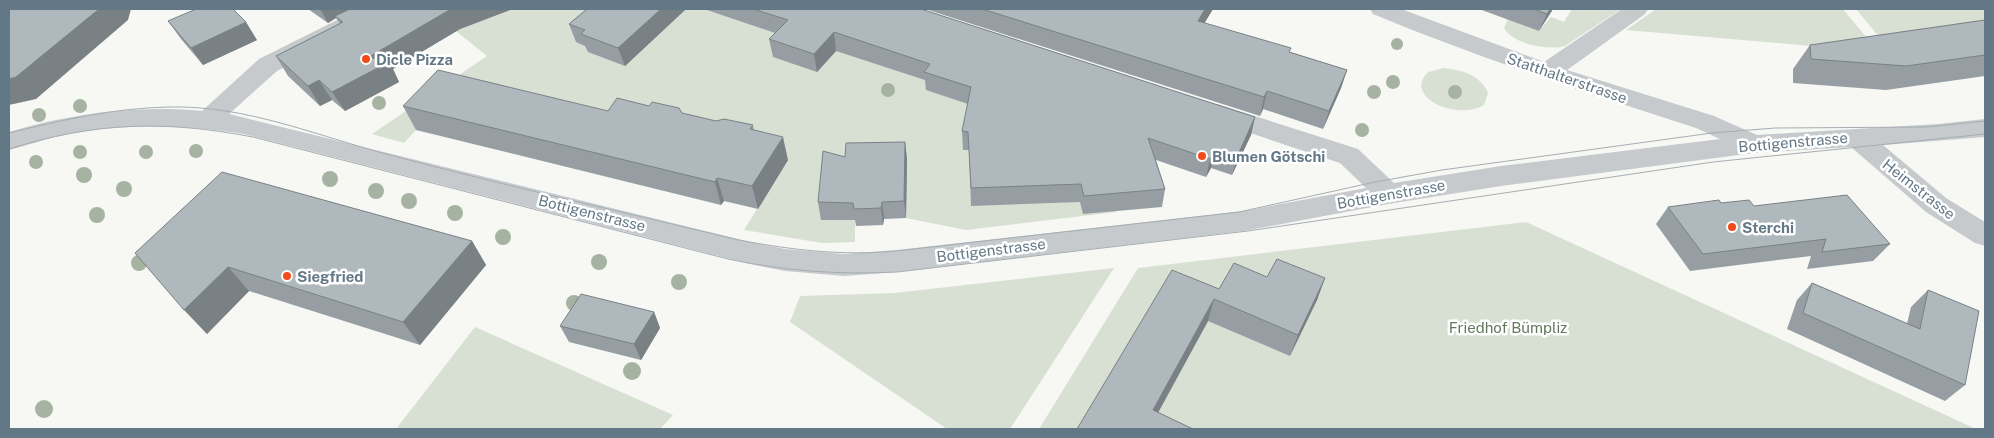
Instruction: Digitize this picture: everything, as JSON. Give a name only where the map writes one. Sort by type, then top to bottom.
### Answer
[{"type":"street","points":[[209,119],[268,65],[377,9]]},
{"type":"street","name":"Statthalterstrasse","points":[[1381,9],[1440,33],[1547,72],[1705,122],[1754,144]]},
{"type":"street","points":[[1547,72],[1637,9]]},
{"type":"street","points":[[1198,107],[1349,156],[1388,194]]},
{"type":"street","name":"Bottigenstrasse","points":[[9,141],[54,128],[115,118],[170,116],[209,119],[244,124],[750,253],[785,260],[871,264],[1244,221],[1388,194],[1501,176],[1754,144],[1985,128]]},
{"type":"street","name":"Heimstrasse","points":[[1856,137],[1936,205],[1985,235]]},
{"type":"green space","points":[[869,9],[1113,202],[1116,212],[966,230],[906,218],[821,219],[855,220],[855,242],[822,243],[744,230],[788,160],[416,130],[404,143],[372,134],[487,56],[456,31],[479,19],[481,21],[509,10]],"holes":[[[656,36],[592,48],[576,42]]]},
{"type":"green space","points":[[1572,9],[1621,9],[1565,46],[1550,48],[1532,45],[1515,38],[1504,28],[1508,19],[1539,31],[1551,17],[1564,22]]},
{"type":"green space","points":[[1656,9],[1843,9],[1871,43],[1859,50],[1626,30]]},
{"type":"green space","points":[[1856,9],[1985,9],[1985,31],[1885,44]]},
{"type":"green space","points":[[1444,68],[1470,74],[1481,82],[1488,93],[1484,105],[1473,109],[1461,110],[1437,104],[1428,98],[1422,90],[1422,82],[1428,72]]},
{"type":"green space","name":"Friedhof Bümpliz","points":[[1526,222],[1976,429],[1039,429],[1138,268]]},
{"type":"green space","points":[[1114,268],[1010,429],[947,429],[790,322],[800,296],[895,293]]},
{"type":"green space","points":[[475,327],[673,415],[660,429],[396,429]]},
{"type":"building","points":[[9,9],[99,9],[16,77],[9,79]]},
{"type":"building","points":[[196,9],[233,9],[246,22],[191,48],[168,21]]},
{"type":"building","points":[[350,9],[451,9],[369,57],[389,62],[332,92],[319,80],[308,86],[276,56],[343,22],[335,16]]},
{"type":"building","points":[[587,9],[661,9],[618,48],[581,34],[585,30],[569,24]]},
{"type":"building","points":[[753,9],[921,9],[1255,117],[1237,157],[1215,150],[1210,159],[1148,138],[1165,189],[1084,196],[1081,184],[971,188],[968,132],[962,131],[971,87],[924,72],[930,64],[834,32],[814,54],[769,39],[788,20]]},
{"type":"building","points":[[982,9],[1205,9],[1198,21],[1291,48],[1289,52],[1347,70],[1329,111],[1267,91],[1264,97]]},
{"type":"building","points":[[1534,9],[1550,9],[1547,14]]},
{"type":"building","points":[[1985,20],[1985,55],[1906,66],[1811,59],[1810,45]]},
{"type":"building","points":[[438,70],[608,111],[617,98],[649,106],[652,102],[679,108],[682,113],[716,121],[724,119],[753,125],[750,129],[783,137],[752,186],[717,178],[715,182],[403,106]]},
{"type":"building","points":[[905,142],[904,201],[882,202],[881,208],[854,209],[853,203],[818,202],[823,151],[845,157],[846,143]]},
{"type":"building","points":[[222,172],[472,241],[403,322],[228,267],[184,310],[135,253]]},
{"type":"building","points":[[1847,195],[1890,244],[1822,252],[1826,239],[1703,254],[1668,207],[1719,200],[1721,203],[1749,200],[1754,206]]},
{"type":"building","points":[[1277,259],[1325,278],[1298,335],[1214,299],[1153,410],[1193,429],[1077,429],[1172,270],[1219,289],[1234,263],[1267,277]]},
{"type":"building","points":[[1812,283],[1920,329],[1928,290],[1979,311],[1965,385],[1803,313]]},
{"type":"building","points":[[581,294],[654,312],[634,344],[560,326]]},
{"type":"tram line","points":[[9,133],[108,112],[169,107],[226,111],[281,123],[390,155],[477,177],[739,240],[778,247],[856,253],[896,251],[1239,212],[1375,182],[1442,170],[1712,133],[1775,128],[1927,127],[1985,121]]},
{"type":"tram line","points":[[9,149],[71,133],[130,126],[159,126],[220,132],[253,137],[728,259],[791,269],[876,273],[1248,231],[1713,162],[1985,134]]},
{"type":"place","name":"Dicle Pizza","points":[[366,59]]},
{"type":"place","name":"Blumen Götschi","points":[[1202,156]]},
{"type":"place","name":"Sterchi","points":[[1732,227]]},
{"type":"place","name":"Siegfried","points":[[287,276]]}]
